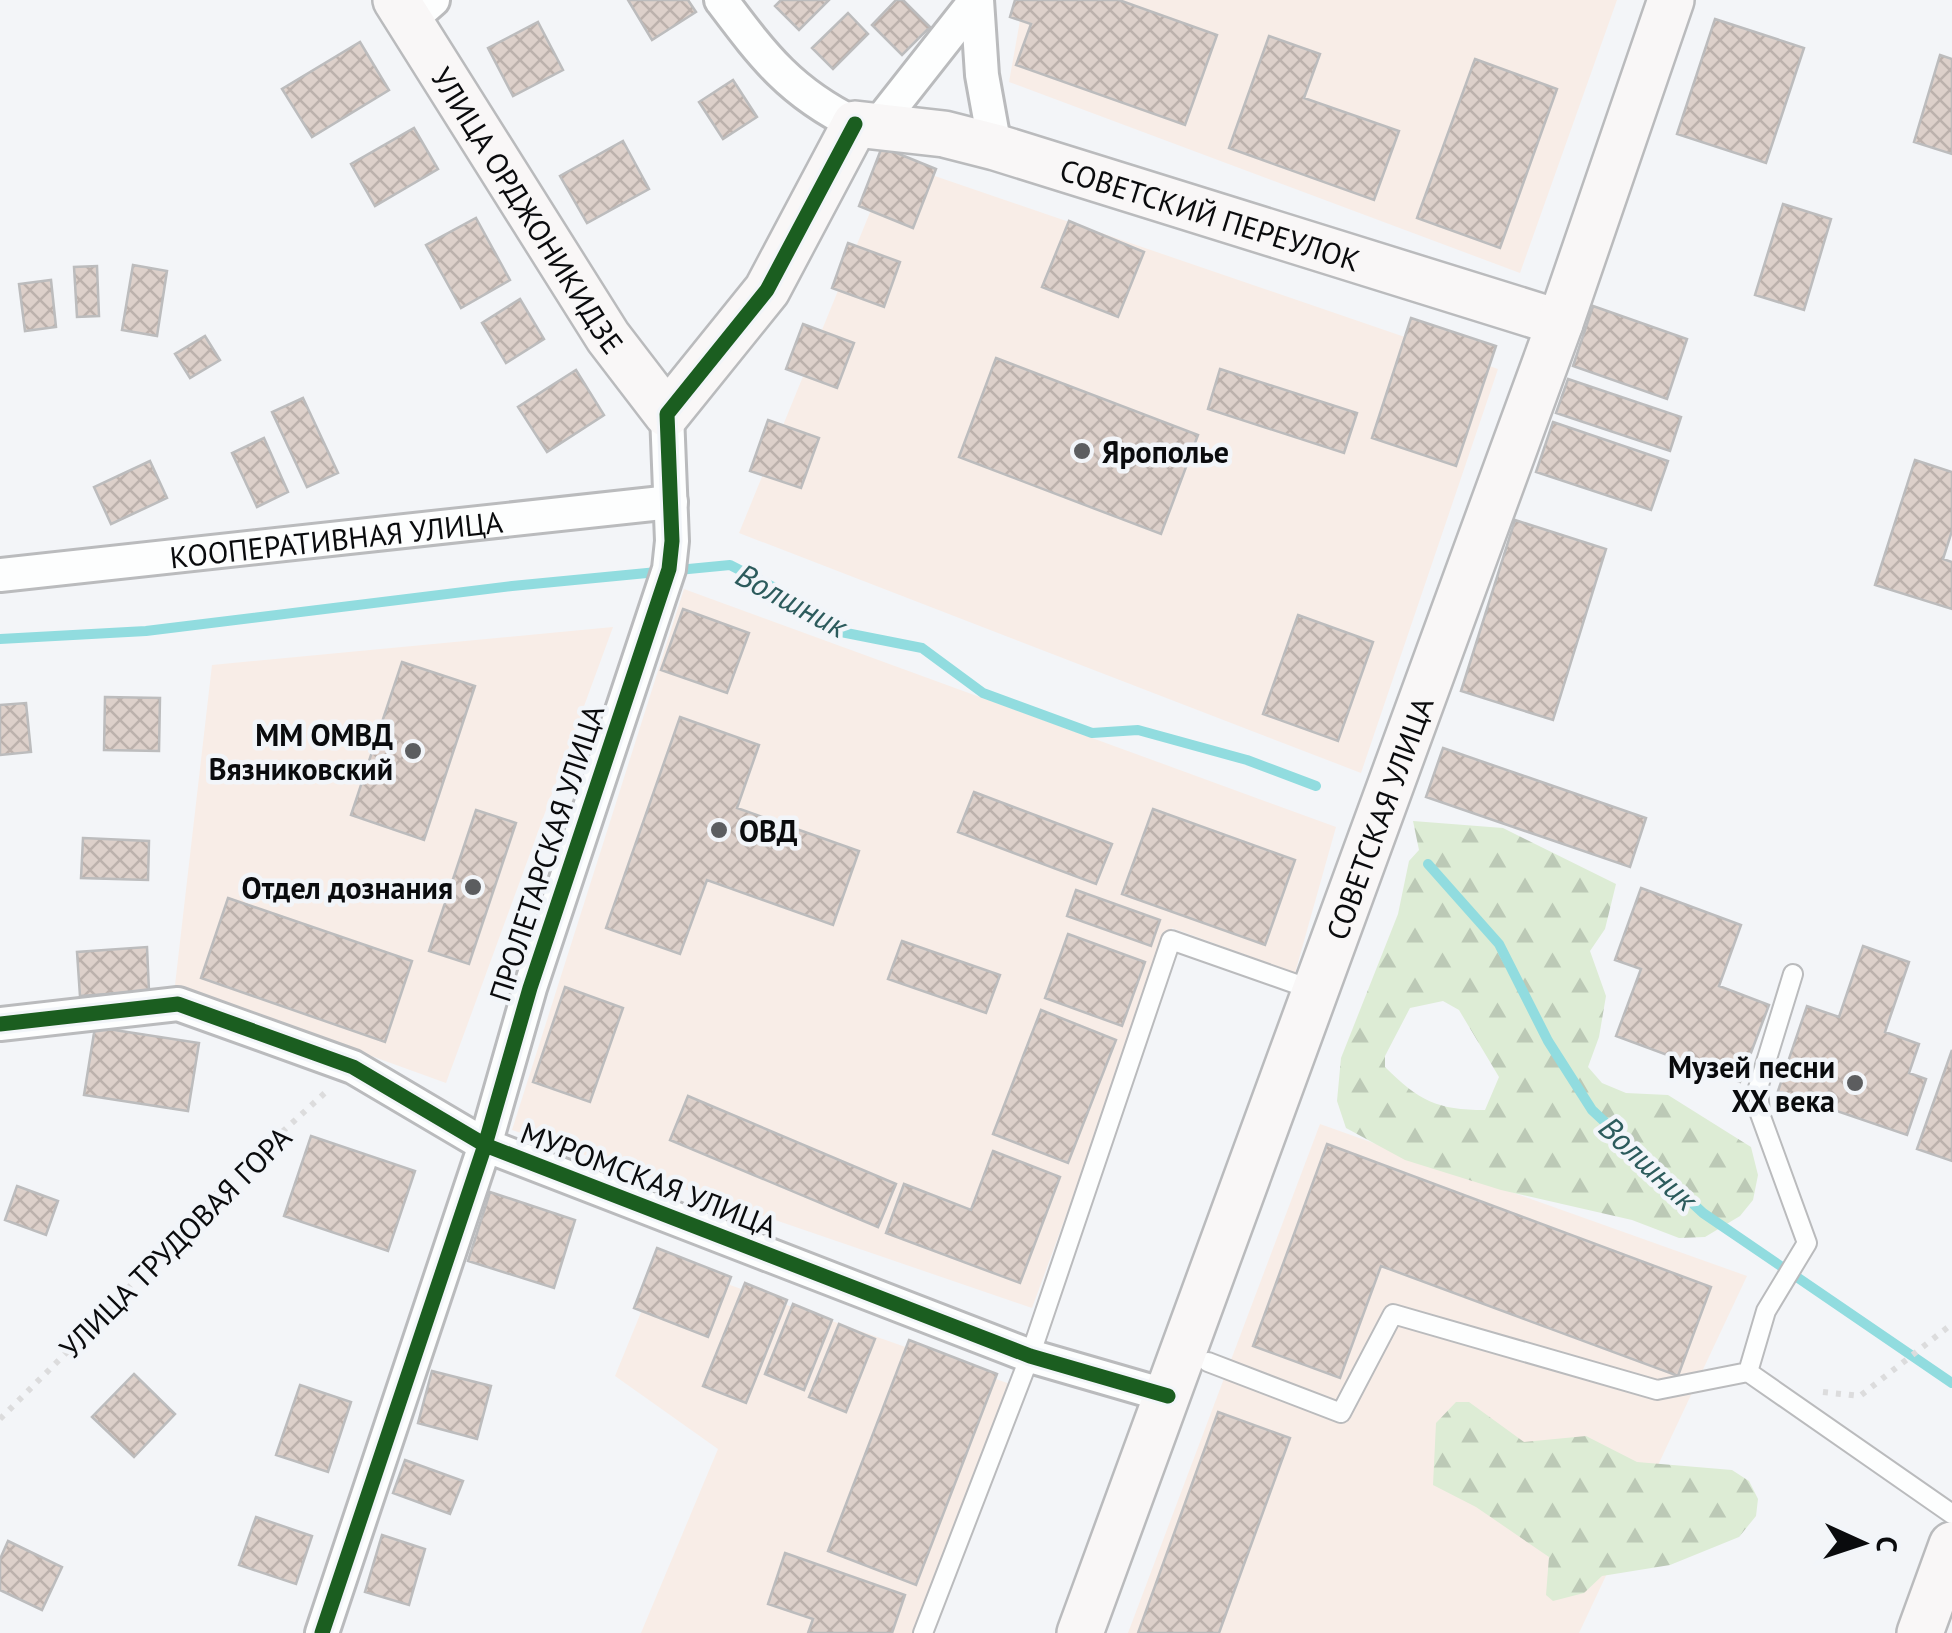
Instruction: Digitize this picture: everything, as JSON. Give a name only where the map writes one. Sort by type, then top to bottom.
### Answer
[{"type":"main road","name":"СОВЕТСКАЯ УЛИЦА","points":[[1080,1633],[1560,323],[1671,0]]},
{"type":"main road","name":"УЛИЦА ОРДЖОНИКИДЗЕ","points":[[413,7],[608,337],[667,414]]},
{"type":"main road","name":"СОВЕТСКИЙ ПЕРЕУЛОК","points":[[865,126],[944,134],[995,147],[1560,323]]},
{"type":"main road","points":[[667,414],[767,290],[865,126]]},
{"type":"main road","points":[[1920,1633],[1952,1545]]},
{"type":"street","points":[[721,0],[770,64],[816,105],[865,126],[976,0]]},
{"type":"street","points":[[976,0],[982,76],[995,147]]},
{"type":"street","name":"ПРОЛЕТАРСКАЯ УЛИЦА","points":[[322,1633],[485,1145],[530,988],[669,568],[672,502],[667,414]]},
{"type":"street","name":"КООПЕРАТИВНАЯ УЛИЦА","points":[[0,575],[672,502]]},
{"type":"street","name":"МУРОМСКАЯ УЛИЦА","points":[[0,1024],[178,1004],[354,1067],[485,1145],[1030,1356],[1168,1396]]},
{"type":"lane","points":[[923,1633],[1030,1356],[1172,940],[1316,991]]},
{"type":"lane","points":[[1748,1372],[1766,1311],[1807,1243],[1760,1114],[1758,1088],[1793,974]]},
{"type":"lane","points":[[1208,1362],[1340,1413],[1393,1314],[1658,1390],[1748,1372],[1952,1514]]},
{"type":"path","points":[[1860,1396],[1952,1324]]},
{"type":"shaded area","points":[[1032,0],[1617,0],[1520,273],[1009,82],[1021,15]]},
{"type":"shaded area","points":[[891,161],[1498,369],[1361,773],[739,533]]},
{"type":"shaded area","points":[[684,589],[1336,827],[1295,973],[1172,928],[1032,1308],[512,1130]]},
{"type":"shaded area","points":[[613,627],[446,1083],[175,985],[212,665]]},
{"type":"shaded area","points":[[1320,1124],[1747,1276],[1579,1633],[1128,1633]]},
{"type":"shaded area","points":[[662,1261],[1010,1384],[926,1633],[641,1633],[718,1449],[615,1376]]},
{"type":"green space","points":[[1413,821],[1503,828],[1616,884],[1605,929],[1590,951],[1606,996],[1599,1037],[1588,1067],[1602,1083],[1626,1093],[1668,1095],[1751,1147],[1758,1175],[1753,1200],[1740,1216],[1705,1237],[1679,1238],[1632,1220],[1501,1190],[1405,1160],[1346,1128],[1337,1101],[1341,1058],[1398,914],[1409,861],[1419,850]],"holes":[[[1443,1001],[1459,1010],[1499,1077],[1485,1110],[1454,1108],[1430,1101],[1385,1067],[1385,1056],[1410,1008]]]},
{"type":"green space","points":[[1456,1402],[1469,1402],[1524,1442],[1586,1436],[1637,1462],[1732,1470],[1749,1481],[1758,1499],[1756,1516],[1739,1537],[1670,1565],[1602,1576],[1584,1593],[1553,1601],[1546,1595],[1549,1557],[1476,1507],[1433,1485],[1436,1423]]},
{"type":"building","points":[[628,0],[688,0],[696,12],[652,40]]},
{"type":"building","points":[[781,0],[829,0],[799,30],[775,6]]},
{"type":"building","points":[[896,0],[903,0],[930,27],[902,55],[872,25]]},
{"type":"building","points":[[1015,0],[1119,0],[1217,35],[1185,125],[1016,65],[1031,24],[1010,17]]},
{"type":"building","points":[[848,13],[868,34],[833,69],[812,48]]},
{"type":"building","points":[[1715,19],[1804,48],[1766,163],[1677,134]]},
{"type":"building","points":[[538,22],[563,70],[513,96],[488,48]]},
{"type":"building","points":[[1269,36],[1320,54],[1304,98],[1399,131],[1374,200],[1229,148]]},
{"type":"building","points":[[360,42],[389,90],[312,137],[282,89]]},
{"type":"building","points":[[1940,55],[1952,59],[1952,154],[1914,142]]},
{"type":"building","points":[[1475,59],[1557,89],[1500,248],[1417,218]]},
{"type":"building","points":[[733,80],[757,117],[723,139],[699,102]]},
{"type":"building","points":[[414,128],[438,169],[375,206],[351,164]]},
{"type":"building","points":[[623,141],[649,189],[587,223],[560,176]]},
{"type":"building","points":[[882,147],[936,169],[913,228],[859,206]]},
{"type":"building","points":[[1783,204],[1831,219],[1804,310],[1755,295]]},
{"type":"building","points":[[476,218],[510,280],[461,308],[426,245]]},
{"type":"building","points":[[1069,221],[1144,252],[1118,317],[1042,287]]},
{"type":"building","points":[[848,243],[900,262],[884,307],[832,288]]},
{"type":"building","points":[[133,265],[167,271],[157,336],[122,330]]},
{"type":"building","points":[[97,266],[99,316],[77,317],[74,267]]},
{"type":"building","points":[[51,280],[56,327],[25,331],[19,284]]},
{"type":"building","points":[[520,299],[544,339],[506,363],[482,323]]},
{"type":"building","points":[[1593,306],[1687,339],[1667,399],[1573,366]]},
{"type":"building","points":[[1411,318],[1496,346],[1456,466],[1372,438]]},
{"type":"building","points":[[803,324],[854,343],[837,388],[786,369]]},
{"type":"building","points":[[205,336],[220,360],[190,378],[175,354]]},
{"type":"building","points":[[996,358],[1198,435],[1161,534],[959,457]]},
{"type":"building","points":[[1220,369],[1357,413],[1344,453],[1208,409]]},
{"type":"building","points":[[576,370],[604,415],[547,452],[518,407]]},
{"type":"building","points":[[1568,379],[1681,417],[1670,451],[1556,413]]},
{"type":"building","points":[[303,398],[338,473],[307,487],[272,412]]},
{"type":"building","points":[[768,420],[819,438],[801,488],[750,471]]},
{"type":"building","points":[[1553,422],[1668,461],[1651,510],[1536,472]]},
{"type":"building","points":[[264,438],[288,492],[257,507],[232,453]]},
{"type":"building","points":[[1915,460],[1952,472],[1952,531],[1943,559],[1952,562],[1952,609],[1875,585]]},
{"type":"building","points":[[150,461],[167,498],[111,524],[94,487]]},
{"type":"building","points":[[1515,520],[1606,549],[1553,720],[1461,691]]},
{"type":"building","points":[[683,609],[749,633],[727,693],[661,670]]},
{"type":"building","points":[[1298,615],[1373,642],[1338,741],[1263,714]]},
{"type":"building","name":"ММ ОМВД Вязниковский","points":[[402,662],[475,686],[424,840],[351,815]]},
{"type":"building","points":[[105,697],[160,698],[159,751],[104,750]]},
{"type":"building","points":[[26,703],[31,752],[0,755],[0,705]]},
{"type":"building","name":"ОВД","points":[[680,717],[759,745],[737,808],[859,851],[833,925],[707,880],[680,954],[606,928]]},
{"type":"building","points":[[1443,748],[1646,818],[1630,867],[1426,797]]},
{"type":"building","points":[[974,792],[1112,844],[1096,884],[958,832]]},
{"type":"building","points":[[1153,809],[1295,860],[1265,945],[1122,894]]},
{"type":"building","name":"Отдел дознания","points":[[476,810],[516,823],[469,964],[429,951]]},
{"type":"building","points":[[83,838],[149,841],[148,880],[81,878]]},
{"type":"building","points":[[1641,888],[1741,925],[1719,986],[1769,1005],[1740,1082],[1616,1036],[1641,969],[1615,960]]},
{"type":"building","points":[[1076,890],[1160,920],[1151,946],[1067,916]]},
{"type":"building","points":[[228,898],[412,961],[385,1042],[201,978]]},
{"type":"building","points":[[1068,934],[1145,962],[1122,1026],[1045,998]]},
{"type":"building","points":[[902,941],[1000,975],[986,1013],[888,979]]},
{"type":"building","points":[[1863,946],[1909,962],[1885,1032],[1919,1044],[1909,1073],[1926,1079],[1907,1135],[1778,1091],[1807,1006],[1839,1017]]},
{"type":"building","points":[[147,947],[149,991],[80,996],[77,952]]},
{"type":"building","points":[[565,987],[623,1008],[590,1102],[533,1082]]},
{"type":"building","points":[[1041,1010],[1116,1040],[1068,1163],[993,1134]]},
{"type":"building","points":[[95,1027],[199,1043],[188,1111],[84,1095]]},
{"type":"building","points":[[1952,1050],[1952,1161],[1917,1149]]},
{"type":"building","points":[[688,1096],[896,1184],[878,1227],[670,1140]]},
{"type":"building","points":[[311,1136],[415,1171],[388,1251],[284,1216]]},
{"type":"building","points":[[1327,1144],[1711,1287],[1678,1376],[1381,1266],[1340,1378],[1253,1346]]},
{"type":"building","points":[[993,1151],[1060,1177],[1020,1283],[886,1233],[904,1184],[971,1210]]},
{"type":"building","points":[[17,1186],[58,1201],[46,1235],[5,1220]]},
{"type":"building","points":[[490,1192],[575,1220],[554,1288],[468,1261]]},
{"type":"building","points":[[657,1248],[731,1277],[708,1337],[634,1308]]},
{"type":"building","points":[[745,1283],[787,1300],[746,1403],[703,1386]]},
{"type":"building","points":[[793,1304],[832,1320],[804,1390],[765,1374]]},
{"type":"building","points":[[839,1324],[875,1339],[846,1412],[809,1397]]},
{"type":"building","points":[[909,1340],[997,1374],[916,1585],[828,1551]]},
{"type":"building","points":[[432,1371],[491,1386],[477,1439],[418,1423]]},
{"type":"building","points":[[134,1374],[175,1414],[134,1457],[92,1417]]},
{"type":"building","points":[[300,1385],[351,1402],[328,1472],[276,1455]]},
{"type":"building","points":[[1218,1412],[1290,1438],[1219,1633],[1138,1633]]},
{"type":"building","points":[[405,1460],[463,1481],[450,1514],[393,1493]]},
{"type":"building","points":[[256,1517],[312,1536],[296,1584],[239,1565]]},
{"type":"building","points":[[382,1535],[425,1549],[409,1605],[365,1592]]},
{"type":"building","points":[[8,1541],[62,1567],[42,1610],[0,1590],[0,1559]]},
{"type":"building","points":[[785,1553],[905,1595],[892,1633],[808,1633],[813,1619],[768,1604]]},
{"type":"waterway","name":"Волшник","points":[[0,639],[146,631],[512,586],[730,565],[779,590],[836,631],[922,648],[983,693],[1092,733],[1138,730],[1247,760],[1316,786]]},
{"type":"waterway","name":"Волшник","points":[[1428,864],[1499,944],[1548,1041],[1592,1110],[1703,1213],[1952,1383]]},
{"type":"cycle path","points":[[322,1633],[485,1145],[530,988],[669,569],[672,541],[667,414],[767,290],[855,124]]},
{"type":"cycle path","points":[[0,1024],[178,1004],[353,1067],[485,1145],[1030,1356],[1168,1396]]},
{"type":"place","name":"Ярополье","points":[[1082,451]]},
{"type":"place","name":"ММ ОМВД Вязниковский","points":[[413,751]]},
{"type":"place","name":"ОВД","points":[[719,830]]},
{"type":"place","name":"Отдел дознания","points":[[473,887]]},
{"type":"place","name":"Музей песни XX века","points":[[1855,1083]]}]
